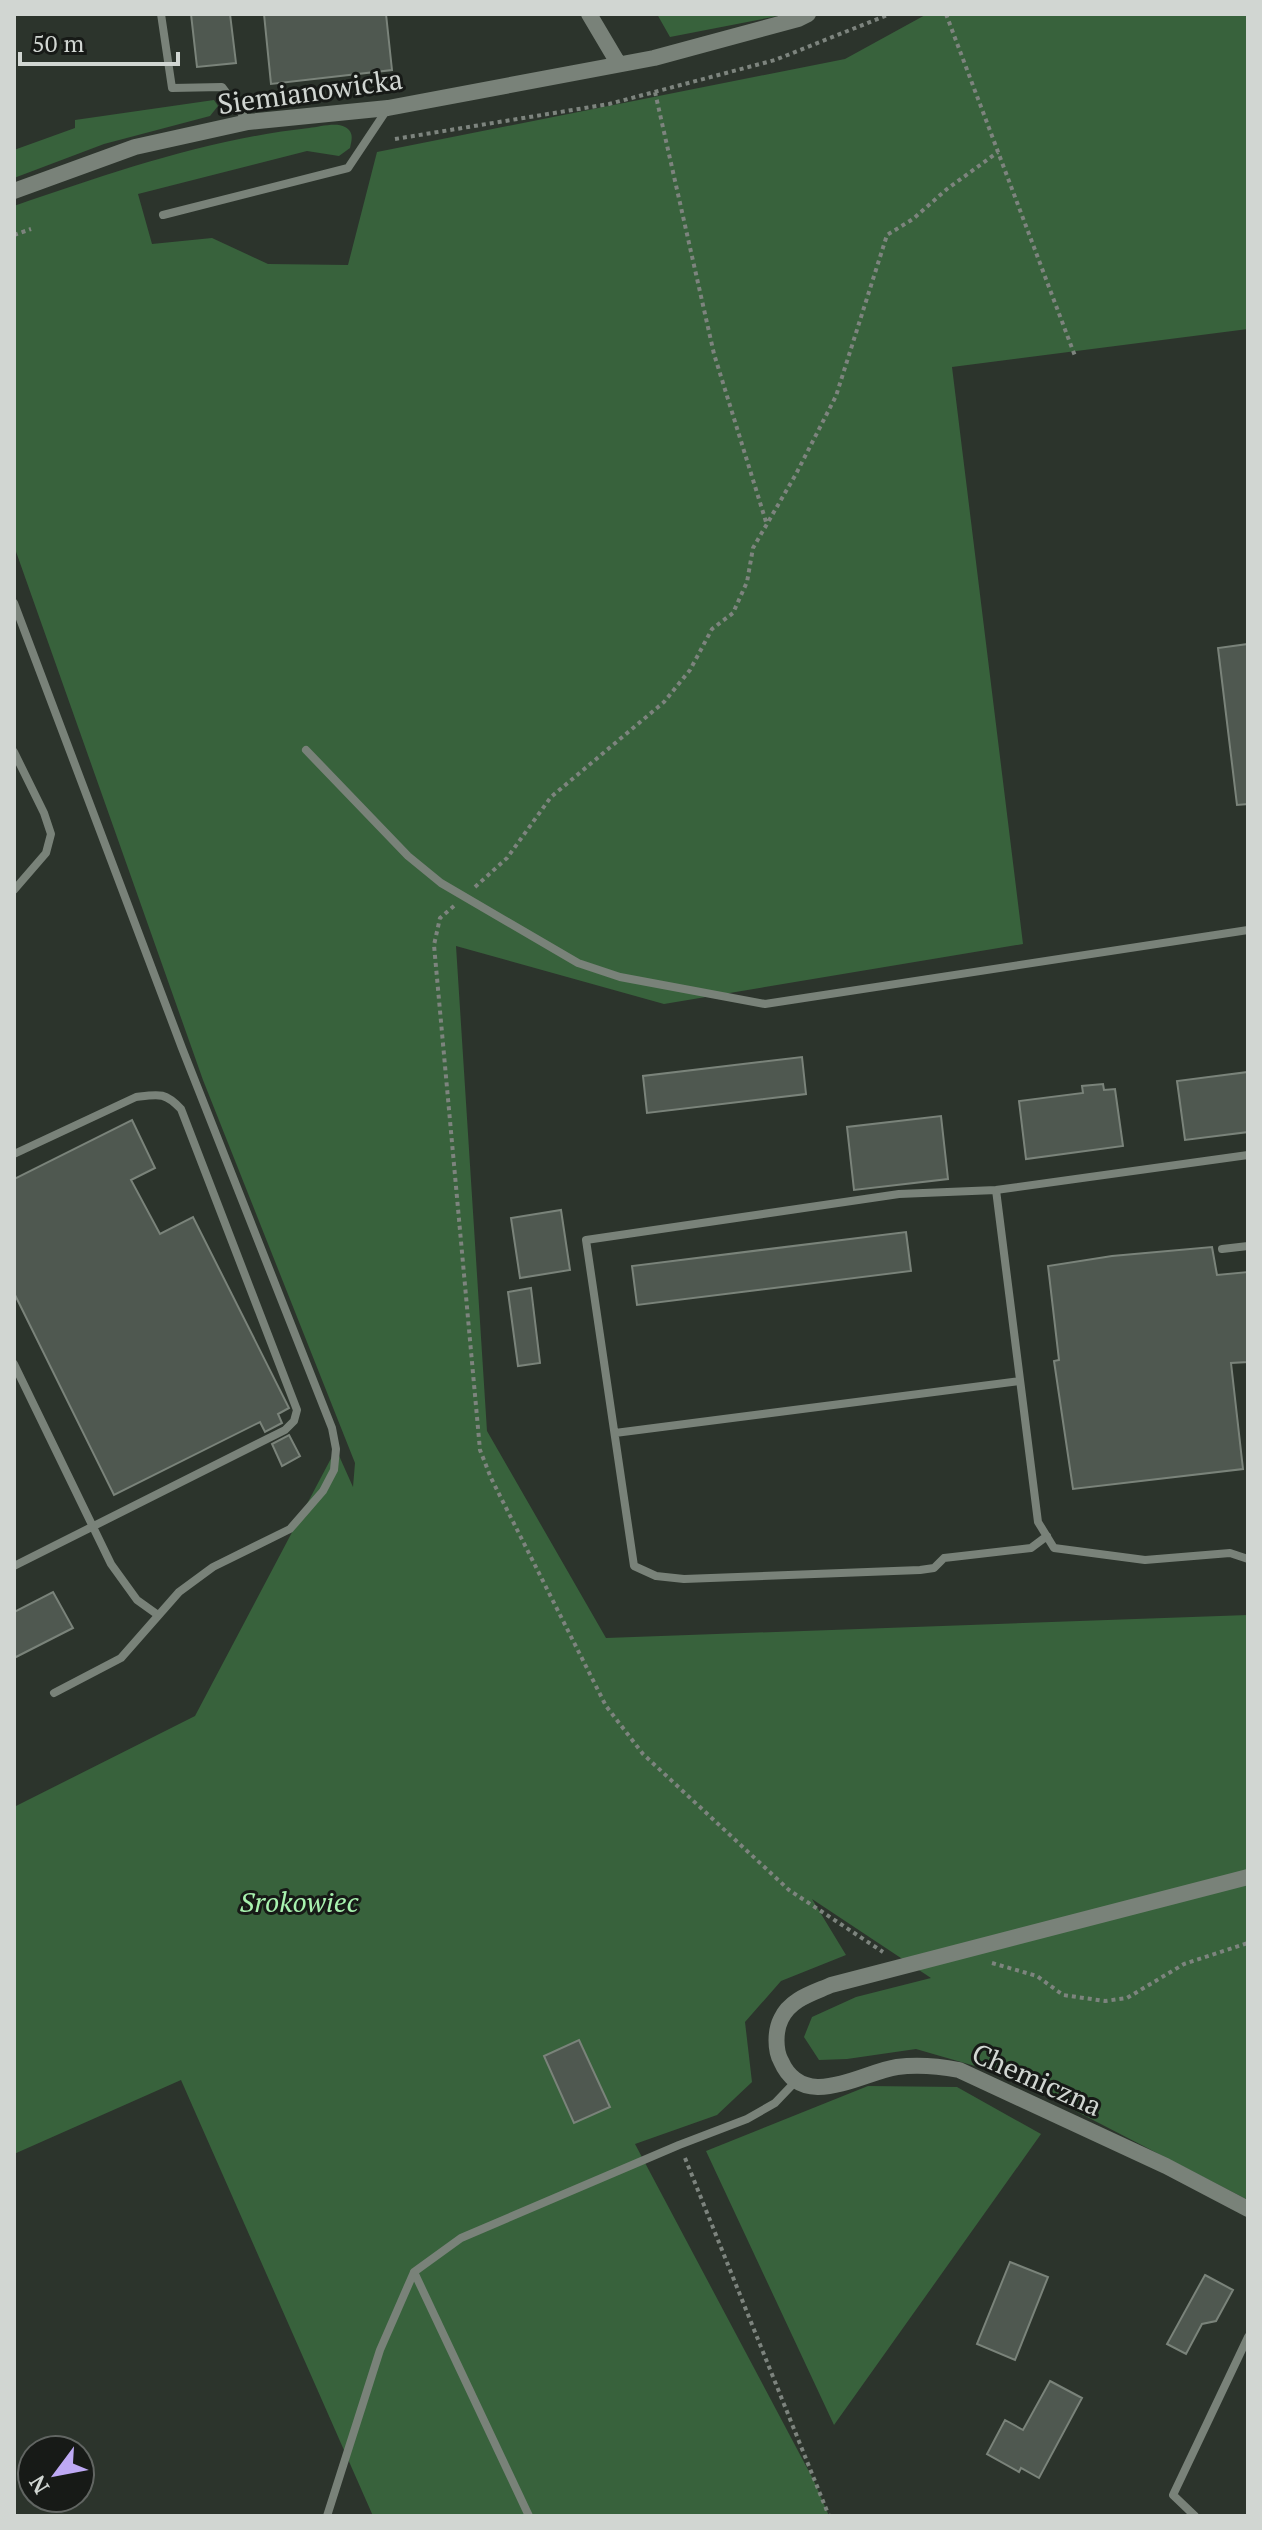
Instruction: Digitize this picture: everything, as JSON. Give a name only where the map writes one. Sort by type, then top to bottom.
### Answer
[{"type":"street","points":[[589,14],[618,63]]},
{"type":"street","name":"Siemianowicka","points":[[14,191],[135,147],[248,122],[388,108],[654,58],[808,14]]},
{"type":"street","points":[[796,2081],[784,2068],[776,2052],[781,2019],[802,1997],[831,1985],[1248,1877]]},
{"type":"street","name":"Chemiczna","points":[[796,2081],[830,2088],[898,2067],[929,2065],[959,2070],[1166,2166],[1248,2209]]},
{"type":"lane","points":[[161,14],[172,88],[222,87],[248,122]]},
{"type":"lane","points":[[163,215],[348,168],[388,108]]},
{"type":"lane","points":[[14,603],[182,1048],[332,1428],[336,1449],[334,1470],[323,1491],[290,1529],[213,1567],[179,1592],[121,1658],[54,1693]]},
{"type":"lane","points":[[306,750],[408,856],[441,883],[578,963],[620,977],[765,1004],[1248,930]]},
{"type":"lane","points":[[14,752],[51,834],[46,853],[14,890]]},
{"type":"lane","points":[[14,1154],[136,1097],[158,1094],[171,1098],[181,1109],[297,1410],[294,1421],[285,1430],[14,1566]]},
{"type":"lane","points":[[1047,1536],[1031,1548],[944,1558],[934,1568],[920,1570],[684,1579],[656,1576],[634,1566],[586,1240],[899,1194],[996,1190],[1248,1155]]},
{"type":"lane","points":[[996,1190],[1038,1522],[1054,1548],[1145,1560],[1230,1553],[1248,1559]]},
{"type":"lane","points":[[1222,1249],[1248,1246]]},
{"type":"lane","points":[[14,1364],[111,1564],[137,1600],[158,1615]]},
{"type":"lane","points":[[615,1433],[1020,1381]]},
{"type":"lane","points":[[327,2516],[380,2350],[414,2272],[461,2238],[747,2119],[775,2103],[796,2081]]},
{"type":"lane","points":[[414,2272],[529,2516]]},
{"type":"lane","points":[[1190,2514],[1173,2495],[1245,2351],[1248,2337]]},
{"type":"path","points":[[395,139],[609,104],[775,60],[890,14]]},
{"type":"path","points":[[946,14],[1075,356]]},
{"type":"path","points":[[655,92],[714,354],[767,525]]},
{"type":"path","points":[[904,1966],[789,1890],[643,1754],[606,1706],[491,1478],[480,1450],[434,945],[440,918],[507,858],[551,797],[664,702],[690,670],[712,629],[733,613],[747,582],[753,548],[836,396],[887,235],[913,219],[947,189],[998,152]]},
{"type":"path","points":[[14,235],[31,229]]},
{"type":"path","points":[[956,1953],[1037,1976],[1063,1995],[1105,2001],[1127,1998],[1184,1964],[1248,1943]]},
{"type":"path","points":[[679,2145],[829,2516]]},
{"type":"green space","points":[[657,14],[788,14],[670,37]]},
{"type":"green space","name":"Srokowiec","points":[[927,14],[1248,14],[1248,329],[952,367],[1023,944],[664,1004],[456,946],[487,1431],[606,1638],[1248,1615],[1248,2200],[1006,2075],[916,2049],[819,2060],[804,2037],[812,2017],[856,1997],[931,1978],[812,1899],[846,1955],[781,1981],[745,2022],[752,2082],[717,2115],[635,2144],[814,2481],[829,2516],[373,2516],[181,2080],[14,2154],[14,1807],[195,1716],[336,1449],[353,1487],[355,1463],[203,1080],[14,546],[14,206],[197,149],[271,133],[341,126],[350,131],[352,139],[350,148],[339,156],[307,151],[138,194],[152,244],[212,238],[268,264],[348,265],[377,152],[845,59]]},
{"type":"green space","points":[[214,100],[218,106],[210,116],[104,144],[14,178],[14,150],[75,128],[75,120]]},
{"type":"green space","points":[[868,2086],[957,2087],[1041,2134],[834,2425],[706,2151]]},
{"type":"building","points":[[191,14],[230,14],[236,63],[197,67]]},
{"type":"building","points":[[264,14],[386,14],[392,70],[271,84]]},
{"type":"building","points":[[1248,644],[1248,804],[1237,805],[1218,648]]},
{"type":"building","points":[[802,1057],[806,1094],[647,1113],[643,1076]]},
{"type":"building","points":[[1248,1072],[1248,1132],[1185,1140],[1177,1081]]},
{"type":"building","points":[[1103,1084],[1104,1090],[1115,1089],[1123,1146],[1026,1159],[1019,1101],[1083,1093],[1082,1086]]},
{"type":"building","points":[[941,1116],[948,1179],[854,1190],[847,1127]]},
{"type":"building","points":[[132,1120],[155,1168],[131,1180],[160,1234],[193,1217],[289,1408],[278,1414],[282,1423],[265,1432],[260,1422],[114,1495],[14,1293],[14,1179]]},
{"type":"building","points":[[561,1210],[570,1270],[520,1278],[511,1218]]},
{"type":"building","points":[[906,1232],[911,1271],[637,1305],[632,1266]]},
{"type":"building","points":[[1212,1247],[1217,1275],[1248,1272],[1248,1362],[1231,1363],[1243,1469],[1073,1489],[1054,1361],[1059,1360],[1048,1266],[1112,1256]]},
{"type":"building","points":[[531,1288],[540,1363],[518,1366],[508,1292]]},
{"type":"building","points":[[289,1435],[300,1456],[282,1466],[272,1444]]},
{"type":"building","points":[[53,1592],[73,1628],[14,1658],[14,1612]]},
{"type":"building","points":[[579,2040],[610,2107],[574,2123],[544,2056]]},
{"type":"building","points":[[1010,2262],[1048,2277],[1015,2360],[977,2344]]},
{"type":"building","points":[[1205,2275],[1233,2290],[1216,2321],[1202,2324],[1186,2354],[1167,2344]]},
{"type":"building","points":[[1050,2381],[1082,2398],[1039,2478],[1021,2468],[1019,2472],[987,2454],[1005,2420],[1023,2430]]}]
